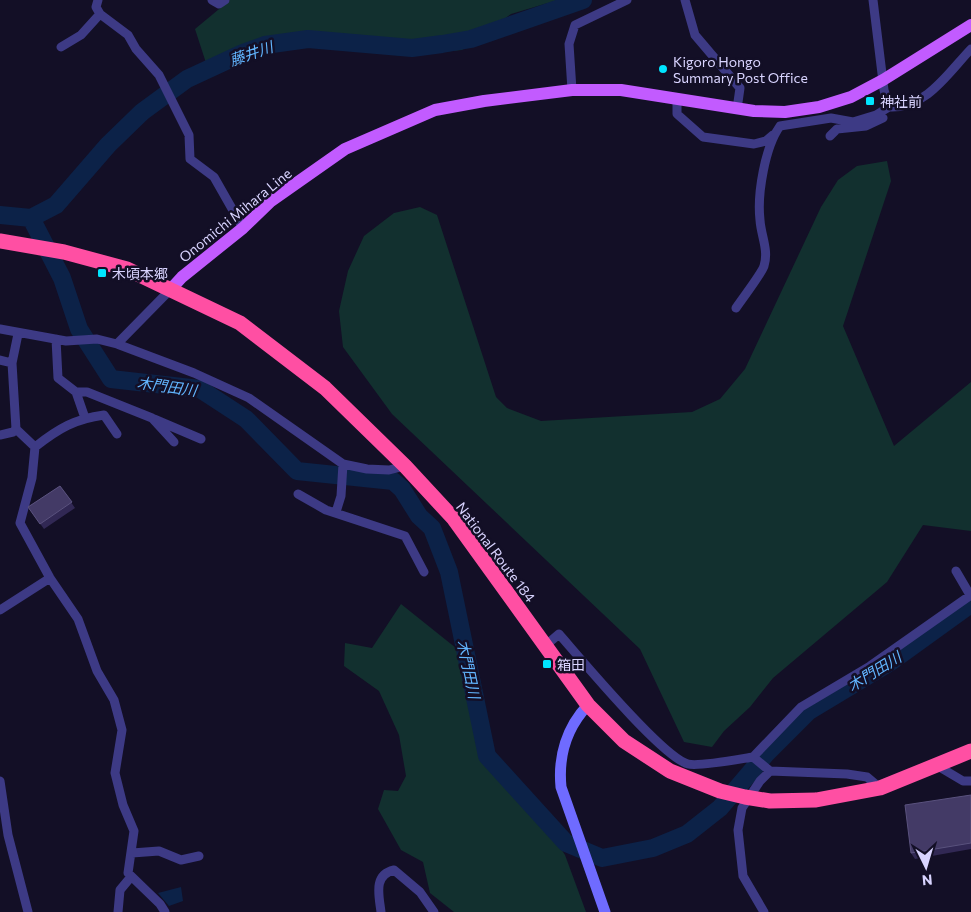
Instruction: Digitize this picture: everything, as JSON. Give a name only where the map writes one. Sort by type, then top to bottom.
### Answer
[{"type":"highway","name":"National Route 184","points":[[0,241],[64,252],[127,268],[240,323],[325,388],[404,466],[454,519],[588,705],[624,741],[670,772],[720,791],[747,798],[770,801],[816,800],[880,788],[971,751]]},
{"type":"main road","name":"Onomichi Mihara Line","points":[[171,289],[182,277],[243,228],[271,201],[345,149],[435,110],[484,101],[572,90],[621,90],[737,109],[785,112],[819,107],[851,97],[883,80],[971,25]]},
{"type":"street","points":[[98,0],[96,7],[100,14],[128,35],[136,49],[159,74],[189,136],[190,159],[214,177],[243,228]]},
{"type":"street","points":[[212,0],[219,4],[225,0]]},
{"type":"street","points":[[572,90],[569,44],[575,25],[626,0]]},
{"type":"street","points":[[685,0],[694,35],[740,88],[737,109]]},
{"type":"street","points":[[830,136],[837,129],[866,126],[879,120],[885,116],[890,107],[883,80],[873,0]]},
{"type":"street","points":[[62,47],[81,35],[100,14]]},
{"type":"street","points":[[677,99],[677,114],[703,137],[754,144],[766,141],[773,136],[780,126],[832,118],[854,122],[876,115],[890,107],[902,108],[920,102],[971,49]]},
{"type":"street","points":[[736,308],[764,267],[766,250],[760,220],[761,181],[773,136]]},
{"type":"street","points":[[117,344],[171,289]]},
{"type":"street","points":[[0,329],[18,334],[56,339],[76,341],[97,339],[117,344],[194,373],[249,398],[343,464],[367,469],[389,470],[404,466]]},
{"type":"street","points":[[18,334],[12,363],[16,429],[35,447]]},
{"type":"street","points":[[56,339],[58,378],[76,392],[85,418]]},
{"type":"street","points":[[0,360],[12,363]]},
{"type":"street","points":[[76,392],[87,392],[201,439]]},
{"type":"street","points":[[117,434],[104,415],[85,418],[59,428],[35,447],[32,478],[20,523],[50,578],[78,619],[97,671],[114,700],[122,730],[114,774],[123,806],[134,831],[128,873],[130,878],[160,904],[165,912]]},
{"type":"street","points":[[152,418],[174,442]]},
{"type":"street","points":[[0,435],[13,432],[16,429]]},
{"type":"street","points":[[336,512],[341,496],[343,464]]},
{"type":"street","points":[[298,494],[326,510],[405,536],[424,572]]},
{"type":"street","points":[[546,646],[558,634],[600,682],[670,754],[689,765],[753,757],[801,706],[870,666],[970,595],[956,571]]},
{"type":"street","points":[[0,610],[50,578]]},
{"type":"street","points":[[588,705],[578,716],[560,757],[561,787],[605,912]]},
{"type":"street","points":[[753,757],[770,771],[847,774],[866,777],[880,788]]},
{"type":"street","points":[[936,765],[964,781],[971,781]]},
{"type":"street","points":[[764,912],[743,876],[738,830],[742,808],[747,798],[770,771]]},
{"type":"street","points":[[0,780],[8,835],[28,912]]},
{"type":"street","points":[[132,853],[160,851],[181,860],[199,856]]},
{"type":"street","points":[[381,912],[378,888],[380,878],[386,872],[394,870],[420,892],[434,912]]},
{"type":"street","points":[[118,912],[120,890],[130,878]]},
{"type":"green space","points":[[230,0],[558,0],[511,14],[462,50],[403,56],[314,45],[257,41],[207,66],[195,29]]},
{"type":"green space","points":[[887,161],[891,181],[843,326],[894,446],[971,382],[971,531],[923,525],[887,582],[773,678],[750,707],[724,731],[712,747],[684,742],[640,649],[392,414],[343,347],[339,311],[348,271],[364,236],[394,213],[420,207],[437,215],[496,397],[507,408],[541,421],[692,412],[720,399],[745,369],[821,207],[838,180],[857,166]]},
{"type":"green space","points":[[401,604],[461,652],[479,755],[527,810],[550,832],[565,855],[586,912],[454,912],[430,893],[423,862],[401,850],[378,809],[384,790],[398,791],[406,776],[399,735],[379,691],[344,666],[345,643],[372,648]]},
{"type":"water","points":[[181,887],[183,901],[169,906],[158,893]]},
{"type":"building","points":[[60,486],[72,502],[40,524],[28,507]]},
{"type":"building","points":[[971,795],[971,843],[911,853],[905,805]]},
{"type":"waterway","name":"藤井川","points":[[0,215],[31,218],[56,205],[108,145],[142,112],[187,79],[243,53],[265,45],[308,39],[412,48],[442,44],[471,39],[583,0]]},
{"type":"waterway","name":"木門田川","points":[[31,218],[62,278],[79,329],[111,379],[200,389],[246,419],[297,471],[393,481],[402,489],[419,516],[432,528],[449,572],[487,756],[566,843],[602,858],[653,848],[687,834],[720,808],[766,754],[809,711],[892,661],[971,604]]},
{"type":"place","name":"Kigoro Hongo Summary Post Office","points":[[663,69]]},
{"type":"place","name":"神社前","points":[[870,101]]},
{"type":"place","name":"木頃本郷","points":[[102,273]]},
{"type":"place","name":"箱田","points":[[547,664]]}]
